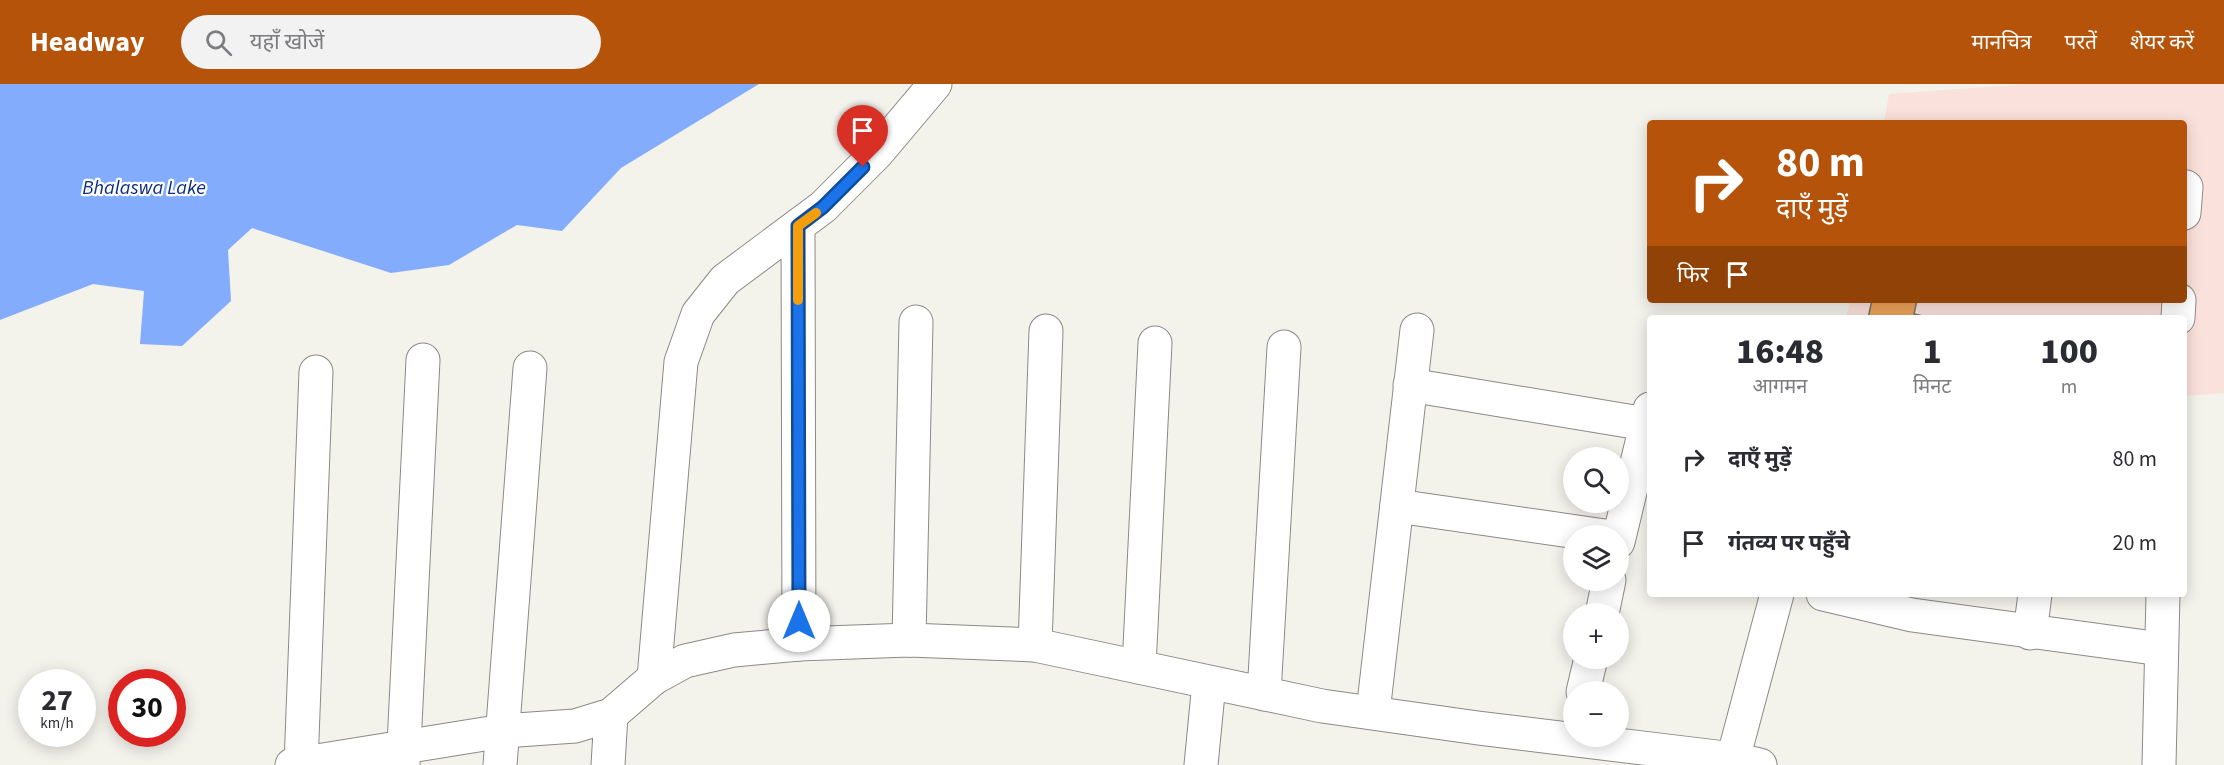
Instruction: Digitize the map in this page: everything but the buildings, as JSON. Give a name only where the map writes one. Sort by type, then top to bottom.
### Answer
[{"type":"street","points":[[654,678],[681,362],[698,314],[725,280],[823,207],[876,154],[935,84]]},
{"type":"street","points":[[798,226],[799,644]]},
{"type":"street","points":[[909,639],[916,322]]},
{"type":"street","points":[[1035,645],[1046,330]]},
{"type":"street","points":[[1373,712],[1416,330]]},
{"type":"street","points":[[1140,667],[1155,344]]},
{"type":"street","points":[[1264,694],[1284,347]]},
{"type":"street","points":[[404,756],[423,360]]},
{"type":"street","points":[[500,765],[530,368]]},
{"type":"street","points":[[301,765],[316,372]]},
{"type":"street","points":[[1410,385],[1647,416]]},
{"type":"street","points":[[1619,525],[1647,420]]},
{"type":"street","points":[[1397,506],[1563,530]]},
{"type":"street","points":[[1586,747],[1668,758],[1752,763],[1777,597]]},
{"type":"street","points":[[1848,597],[1914,605],[2030,633],[2161,649]]},
{"type":"street","points":[[2030,633],[2035,597]]},
{"type":"street","points":[[2159,765],[2163,597]]},
{"type":"street","points":[[292,765],[404,756],[503,731],[575,726],[611,715],[654,678],[685,661],[734,650],[799,644],[909,639],[1035,645],[1322,706],[1478,728],[1563,744]]},
{"type":"street","points":[[1201,765],[1209,683]]},
{"type":"street","points":[[608,765],[611,715]]},
{"type":"shaded area","points":[[2027,84],[2224,84],[2224,393],[2187,396],[2187,315],[1847,315],[1849,303],[2187,303],[2187,120],[1885,120],[1889,94]]},
{"type":"water","name":"Bhalaswa Lake","points":[[0,84],[759,84],[621,168],[562,231],[517,225],[449,265],[391,273],[252,228],[228,250],[231,301],[182,346],[140,344],[144,291],[93,284],[0,320]]},
{"type":"slow traffic","points":[[798,300],[798,226],[816,213]]},
{"type":"route","points":[[799,621],[798,226],[823,207],[863,167]]}]
